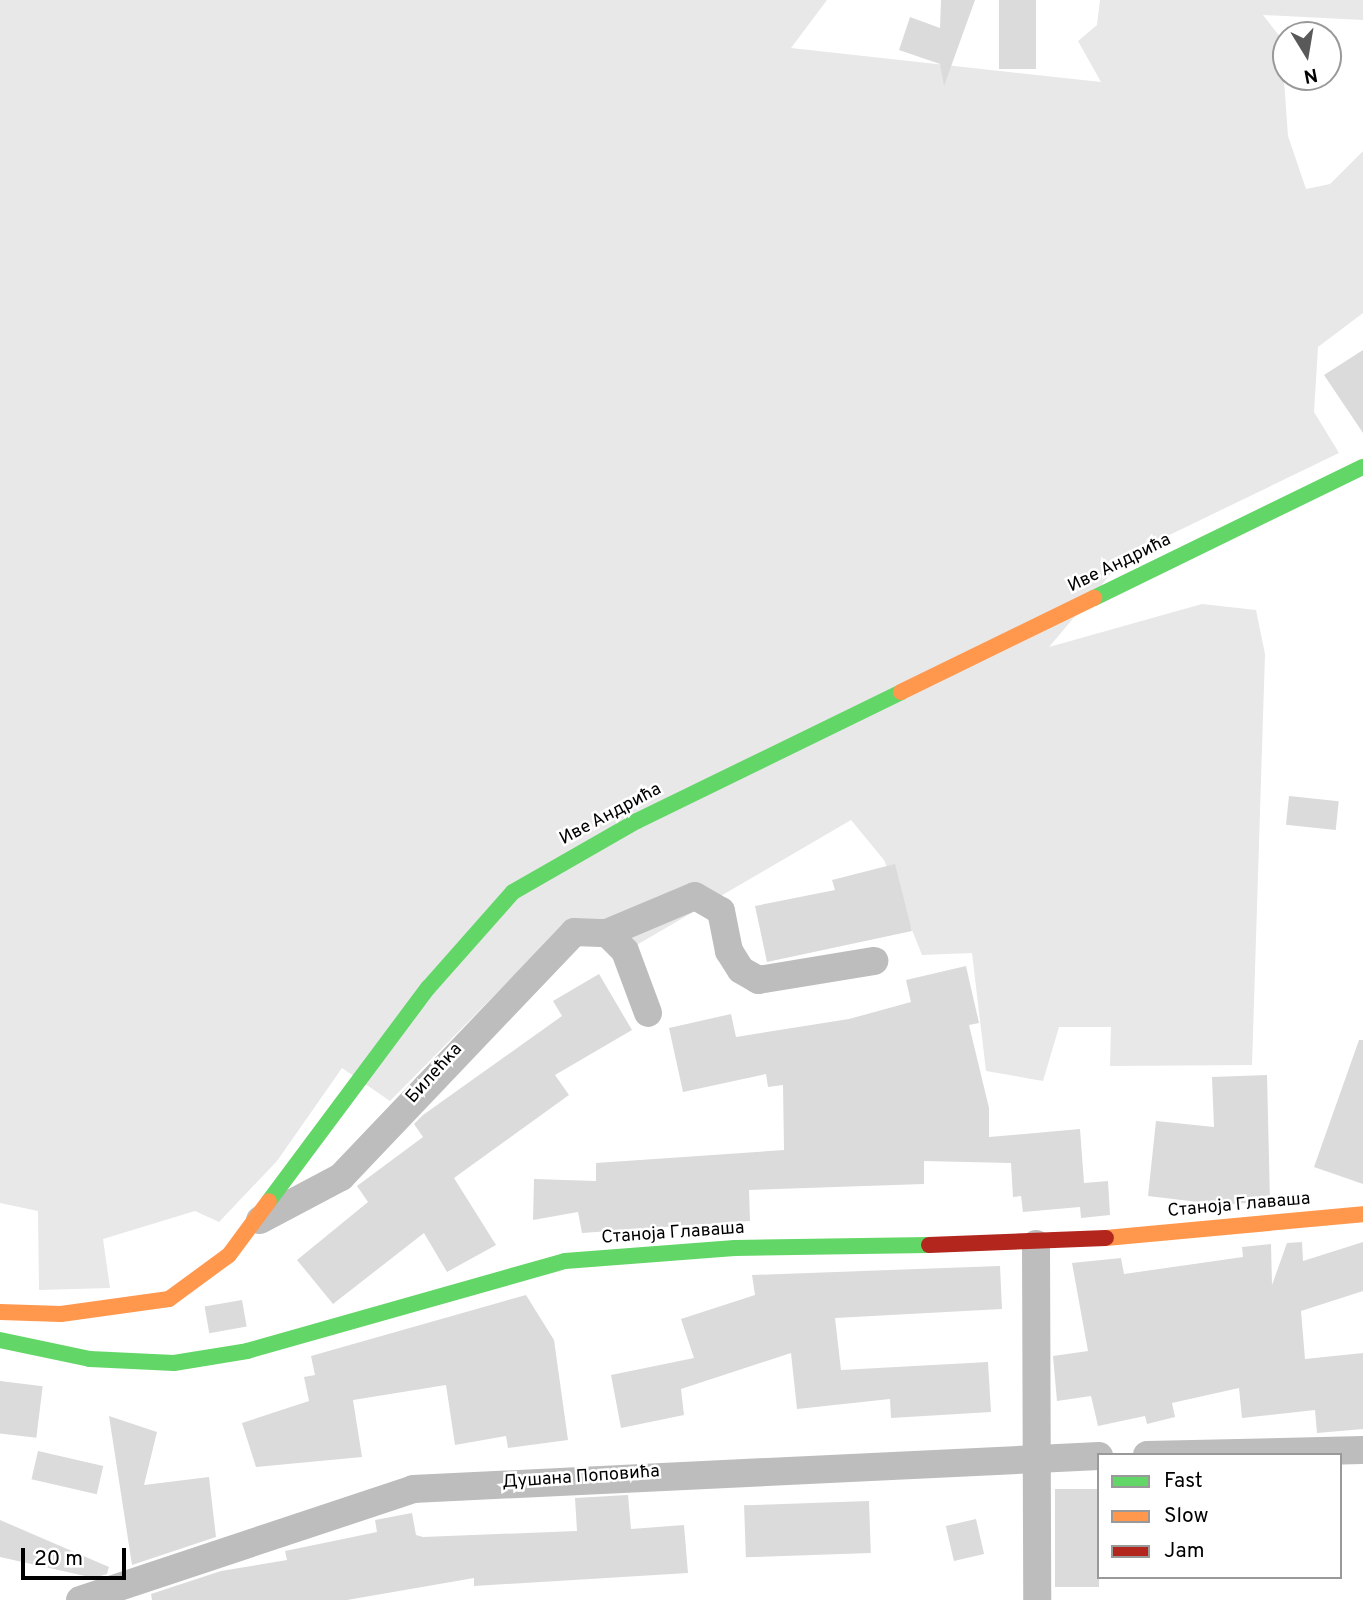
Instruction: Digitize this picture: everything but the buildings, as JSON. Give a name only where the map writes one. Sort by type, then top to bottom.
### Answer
[{"type":"street","name":"Иве Андрића","points":[[0,1312],[61,1314],[169,1299],[229,1255],[260,1220],[428,988],[513,892],[637,821],[1363,467]]},
{"type":"street","name":"Билећка","points":[[260,1220],[341,1177],[574,932],[607,933],[695,896],[721,911],[729,951],[741,971],[758,980],[874,961]]},
{"type":"street","points":[[607,933],[625,951],[648,1013]]},
{"type":"street","name":"Станоја Главаша","points":[[0,1340],[90,1359],[174,1363],[247,1352],[565,1261],[735,1248],[1036,1244],[1363,1214]]},
{"type":"street","points":[[1036,1244],[1037,1600]]},
{"type":"street","points":[[1233,1453],[1363,1450]]},
{"type":"street","name":"Душана Поповића","points":[[80,1600],[413,1489],[1097,1456]]},
{"type":"shaded area","points":[[0,0],[827,0],[791,48],[1101,82],[1078,41],[1097,25],[1100,0],[1363,0],[1363,20],[1263,15],[1272,26],[1272,91],[1285,91],[1288,136],[1306,189],[1330,184],[1363,151],[1363,313],[1318,347],[1314,412],[1339,453],[1126,556],[1049,647],[1202,604],[1256,610],[1265,654],[1252,1065],[1110,1066],[1111,1027],[1059,1027],[1043,1081],[986,1071],[972,953],[922,955],[884,860],[851,820],[628,950],[561,928],[390,1101],[342,1068],[277,1161],[219,1222],[195,1211],[103,1239],[110,1288],[39,1290],[38,1211],[0,1203]]},
{"type":"traffic: fast","points":[[1094,598],[1363,467]]},
{"type":"traffic: fast","points":[[269,1201],[428,988],[513,892],[637,821],[901,692]]},
{"type":"traffic: fast","points":[[0,1340],[90,1359],[174,1363],[247,1351],[565,1261],[735,1248],[929,1245]]},
{"type":"traffic: slow","points":[[901,692],[1094,598]]},
{"type":"traffic: slow","points":[[0,1312],[61,1314],[169,1299],[229,1255],[269,1201]]},
{"type":"traffic: slow","points":[[1106,1238],[1363,1214]]},
{"type":"traffic: jam","points":[[929,1245],[1106,1238]]}]
